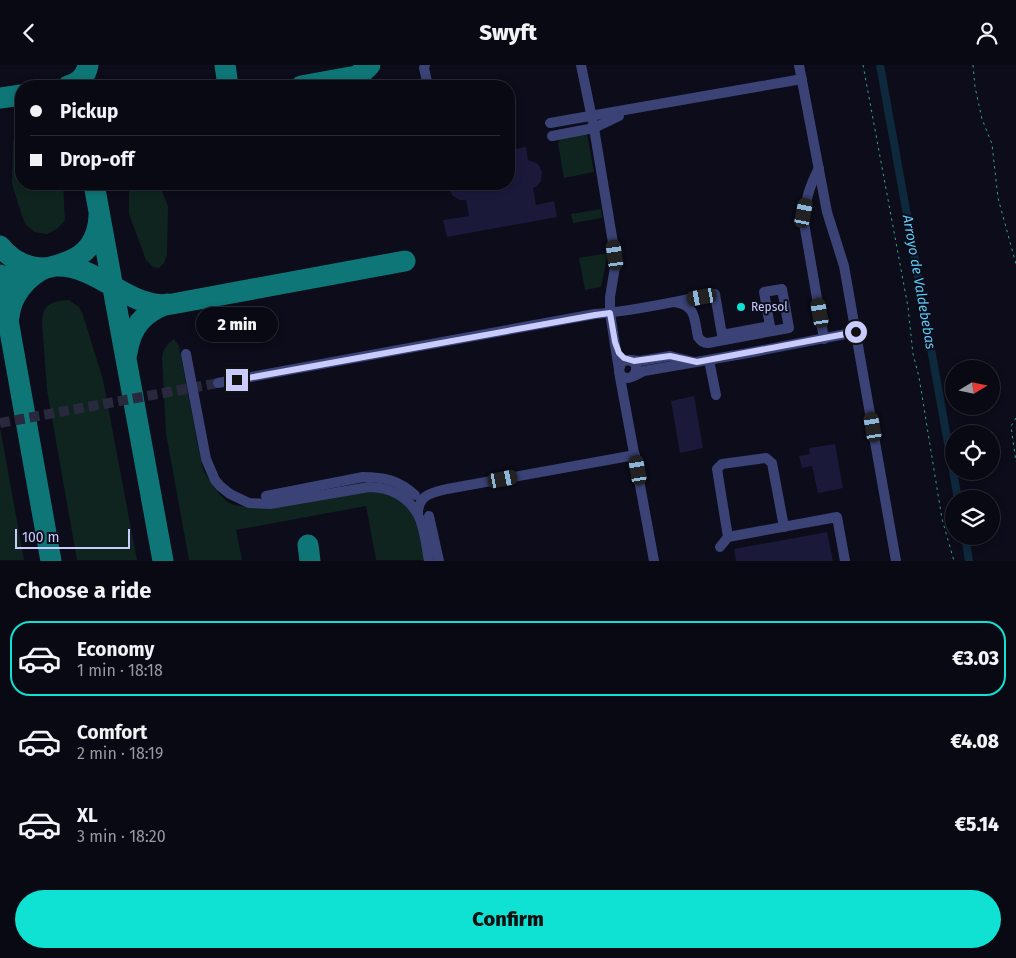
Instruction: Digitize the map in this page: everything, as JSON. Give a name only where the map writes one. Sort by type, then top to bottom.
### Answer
[{"type":"lane","points":[[426,65],[424,68],[427,80]]},
{"type":"lane","points":[[581,65],[594,128],[615,255],[610,313],[654,561]]},
{"type":"lane","points":[[799,65],[828,212],[844,266],[896,561]]},
{"type":"lane","points":[[550,123],[802,79]]},
{"type":"lane","points":[[552,136],[594,128],[632,110]]},
{"type":"lane","points":[[819,168],[809,188],[804,223],[824,339]]},
{"type":"lane","points":[[218,383],[674,301],[715,295],[722,335],[770,326],[764,293],[782,289],[789,328],[704,343],[698,337],[692,309],[689,306],[674,301]]},
{"type":"lane","points":[[697,362],[674,356],[640,361],[625,360],[621,362],[619,371],[623,377],[631,377],[644,371],[709,360],[824,339],[856,332]]},
{"type":"lane","points":[[615,342],[620,355],[633,362],[636,366],[636,371],[625,384],[624,394]]},
{"type":"lane","points":[[186,354],[206,459],[215,480],[224,490],[242,501],[255,504],[270,504],[280,498],[363,477],[379,477],[393,481],[415,495]]},
{"type":"lane","points":[[709,360],[716,395]]},
{"type":"lane","points":[[429,561],[418,509],[421,501],[430,493],[635,455]]},
{"type":"lane","points":[[728,537],[717,469],[722,464],[766,458],[772,463],[784,527]]},
{"type":"lane","points":[[266,496],[280,498],[375,487],[401,496],[418,514]]},
{"type":"lane","points":[[429,515],[438,561]]},
{"type":"lane","points":[[720,547],[728,537],[838,517],[845,561]]},
{"type":"path","points":[[862,65],[908,307],[912,354],[919,377],[942,519],[954,561]]},
{"type":"path","points":[[973,65],[974,87],[982,119],[992,144],[998,198],[1016,264]]},
{"type":"path","points":[[1016,418],[1011,426],[1016,462]]},
{"type":"green space","points":[[587,133],[594,172],[564,178],[558,143],[560,139]]},
{"type":"green space","points":[[15,139],[15,190],[63,190],[65,220],[57,229],[47,234],[35,232],[27,226],[23,219],[12,184],[13,142]]},
{"type":"green space","points":[[129,190],[161,190],[168,206],[167,255],[164,263],[159,268],[153,267],[146,260],[129,214]]},
{"type":"green space","points":[[601,209],[602,218],[573,223],[571,214]]},
{"type":"green space","points":[[608,253],[601,287],[585,290],[579,258]]},
{"type":"green space","points":[[69,300],[79,307],[83,315],[103,380],[137,560],[77,560],[47,390],[42,323],[42,317],[49,305],[58,301]]},
{"type":"green space","points":[[174,339],[179,346],[202,467],[220,495],[229,503],[246,507],[376,491],[401,501],[408,508],[414,517],[425,560],[376,560],[366,506],[236,530],[242,560],[189,560],[166,433],[162,357],[166,347]]},
{"type":"green space","points":[[0,427],[24,560],[0,560]]},
{"type":"building","points":[[526,147],[528,160],[537,163],[540,167],[542,172],[541,181],[533,188],[536,205],[554,201],[557,217],[447,237],[443,220],[469,216],[466,200],[460,200],[453,196],[450,190],[515,190],[515,149]]},
{"type":"building","points":[[694,396],[703,448],[680,453],[671,401]]},
{"type":"building","points":[[835,444],[843,488],[818,493],[812,466],[802,468],[799,456],[810,454],[809,448]]},
{"type":"building","points":[[827,532],[833,561],[736,561],[734,549]]},
{"type":"waterway","name":"Arroyo de Valdebebas","points":[[880,65],[956,490]]},
{"type":"waterway","name":"Arroyo de Valdebebas","points":[[966,545],[969,561]]},
{"type":"taxiway","points":[[80,80],[86,73],[88,65]]},
{"type":"taxiway","points":[[225,65],[227,80]]},
{"type":"taxiway","points":[[334,80],[356,76],[370,65]]},
{"type":"taxiway","points":[[0,98],[15,96]]},
{"type":"taxiway","points":[[95,190],[163,561]]},
{"type":"taxiway","points":[[0,277],[61,264],[80,255],[93,240],[99,216]]},
{"type":"taxiway","points":[[0,246],[20,262],[32,267],[45,268],[26,282],[16,294],[9,317]]},
{"type":"taxiway","points":[[58,266],[88,273],[143,301],[157,304],[172,304],[405,261]]},
{"type":"taxiway","points":[[0,275],[51,561]]},
{"type":"taxiway","points":[[127,353],[135,328],[151,312],[167,304]]},
{"type":"taxiway","points":[[308,545],[310,561]]},
{"type":"tunnel","points":[[0,423],[218,383]]},
{"type":"place","name":"Repsol","points":[[741,307]]},
{"type":"route","points":[[237,380],[610,313],[619,353],[624,358],[634,361],[670,356],[697,362],[856,332]]}]
